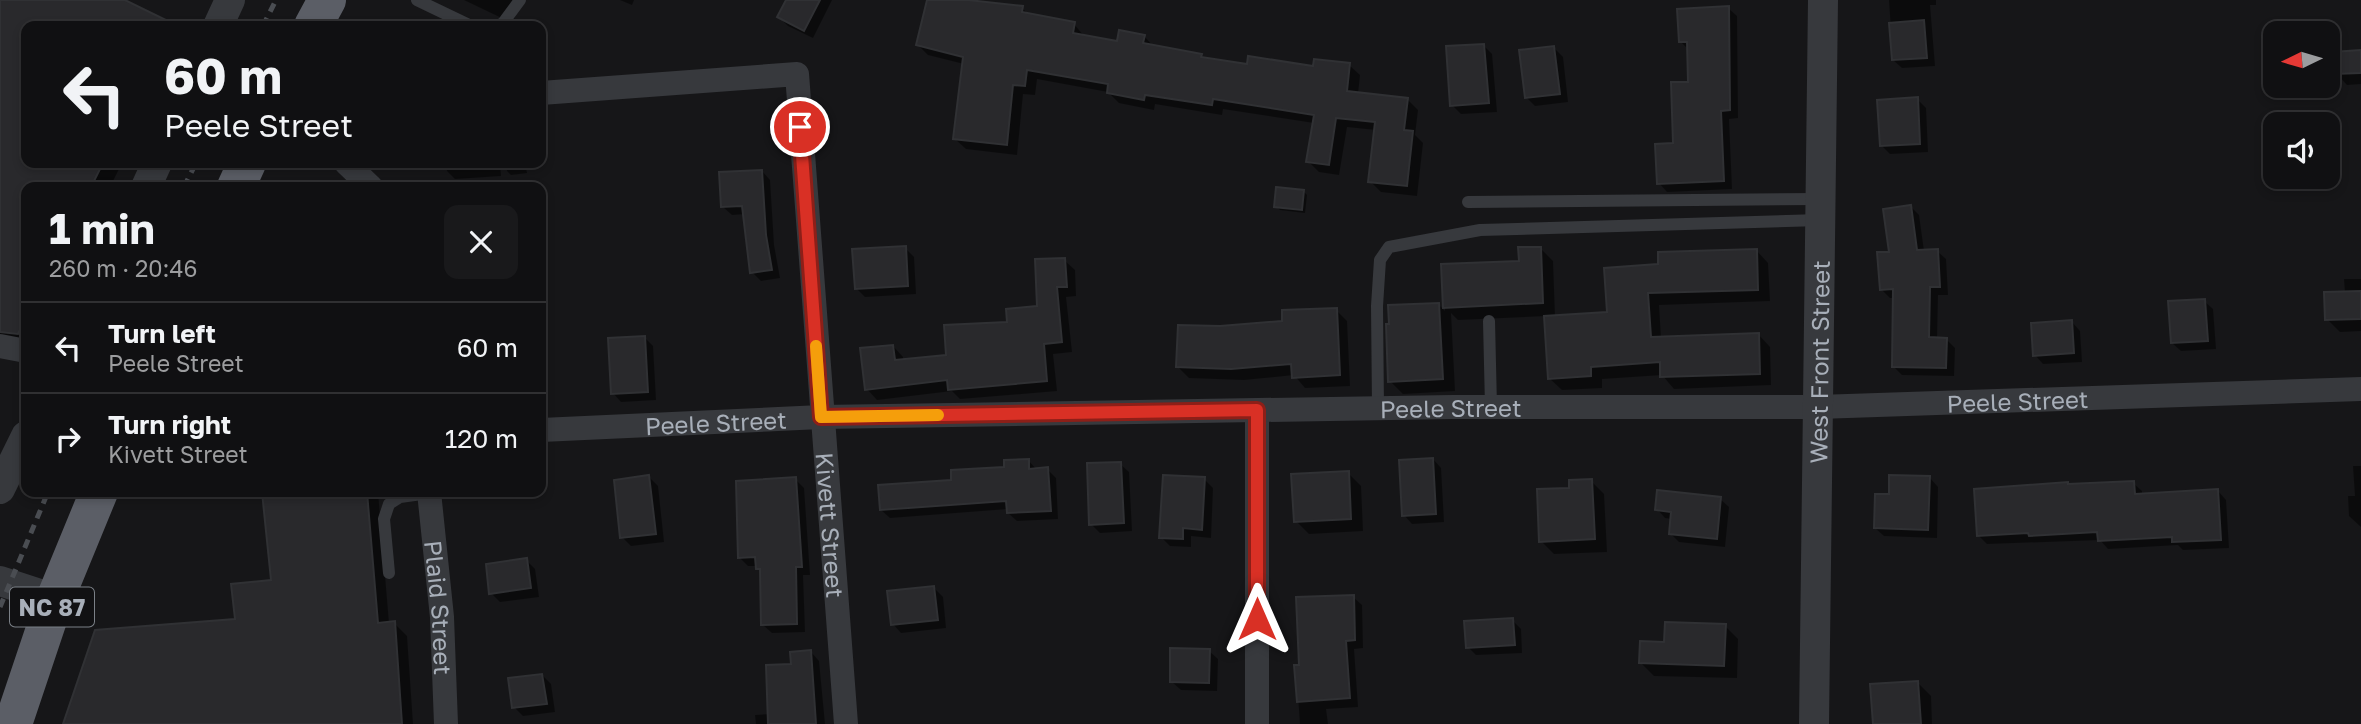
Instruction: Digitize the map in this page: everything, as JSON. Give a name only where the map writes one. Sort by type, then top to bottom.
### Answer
[{"type":"highway","points":[[316,21],[327,0]]},
{"type":"highway","name":"NC 87","points":[[13,724],[55,599],[97,497]]},
{"type":"street","name":"West Front Street","points":[[1814,724],[1823,0]]},
{"type":"street","name":"Kivett Street","points":[[546,93],[797,74],[846,724]]},
{"type":"street","points":[[351,168],[366,182]]},
{"type":"street","points":[[0,346],[21,350]]},
{"type":"street","name":"Peele Street","points":[[546,430],[821,417],[1378,408],[1818,407],[2361,389]]},
{"type":"street","points":[[1257,410],[1257,724]]},
{"type":"street","points":[[0,489],[21,446]]},
{"type":"street","name":"Plaid Street","points":[[430,497],[442,617],[446,724]]},
{"type":"street","points":[[0,581],[55,599]]},
{"type":"lane","points":[[417,0],[461,21]]},
{"type":"lane","points":[[504,21],[520,0]]},
{"type":"lane","points":[[1468,202],[1821,209]]},
{"type":"lane","points":[[1378,408],[1377,306],[1380,260],[1389,247],[1480,230],[1821,209]]},
{"type":"lane","points":[[1489,321],[1491,407]]},
{"type":"lane","points":[[389,573],[384,519],[388,504],[400,497]]},
{"type":"building","points":[[0,0],[125,0],[168,21],[21,21],[21,168],[100,168],[94,182],[21,182],[21,328],[18,334],[0,332]]},
{"type":"building","points":[[786,0],[820,0],[804,31],[777,17]]},
{"type":"building","points":[[927,0],[968,0],[1023,6],[1022,12],[1075,22],[1073,33],[1117,41],[1119,30],[1145,35],[1143,43],[1202,54],[1201,57],[1247,64],[1248,56],[1313,66],[1314,59],[1350,63],[1347,91],[1408,98],[1404,130],[1413,131],[1407,186],[1368,182],[1375,122],[1336,118],[1329,165],[1306,162],[1314,115],[1213,99],[1212,105],[1145,95],[1144,100],[1107,93],[1108,84],[1027,70],[1025,86],[1013,85],[1007,145],[953,139],[963,57],[916,45]]},
{"type":"building","points":[[1729,6],[1730,110],[1721,111],[1724,181],[1657,184],[1655,144],[1673,143],[1671,82],[1688,82],[1687,42],[1679,42],[1677,9]]},
{"type":"building","points":[[1924,20],[1927,58],[1892,60],[1889,23]]},
{"type":"building","points":[[1484,44],[1489,103],[1450,106],[1446,46]]},
{"type":"building","points":[[1554,46],[1560,94],[1525,98],[1519,50]]},
{"type":"building","points":[[2361,50],[2361,73],[2340,74],[2340,52]]},
{"type":"building","points":[[1918,97],[1920,144],[1880,146],[1877,100]]},
{"type":"building","points":[[762,170],[766,235],[772,270],[750,273],[742,206],[721,207],[719,172]]},
{"type":"building","points":[[1276,187],[1304,190],[1302,210],[1274,207]]},
{"type":"building","points":[[1911,205],[1917,250],[1938,249],[1940,287],[1930,287],[1929,337],[1947,338],[1946,368],[1892,367],[1893,289],[1880,290],[1877,252],[1889,252],[1883,209]]},
{"type":"building","points":[[906,246],[908,286],[855,289],[852,249]]},
{"type":"building","points":[[1518,247],[1541,247],[1543,303],[1443,308],[1441,264],[1519,261]]},
{"type":"building","points":[[1757,249],[1758,290],[1648,293],[1651,337],[1759,333],[1760,374],[1660,377],[1660,362],[1591,367],[1591,376],[1548,379],[1544,316],[1607,312],[1604,268],[1658,264],[1658,252]]},
{"type":"building","points":[[1065,258],[1067,287],[1057,287],[1062,342],[1044,344],[1047,381],[948,390],[947,380],[865,390],[860,348],[893,345],[895,360],[946,355],[944,325],[1007,322],[1006,309],[1037,306],[1035,259]]},
{"type":"building","points":[[2361,291],[2361,319],[2325,320],[2324,292]]},
{"type":"building","points":[[2205,299],[2208,341],[2171,343],[2168,301]]},
{"type":"building","points":[[1439,303],[1443,379],[1388,382],[1388,305]]},
{"type":"building","points":[[1337,308],[1340,375],[1292,378],[1291,364],[1231,369],[1176,367],[1178,325],[1220,326],[1282,321],[1282,310]]},
{"type":"building","points":[[2072,320],[2074,353],[2033,356],[2031,323]]},
{"type":"building","points":[[645,336],[648,392],[611,394],[608,338]]},
{"type":"building","points":[[1433,458],[1436,514],[1402,516],[1399,460]]},
{"type":"building","points":[[1029,459],[1029,469],[1048,467],[1051,511],[1007,513],[1006,501],[880,510],[878,485],[951,480],[951,470],[1004,467],[1004,460]]},
{"type":"building","points":[[1121,462],[1124,523],[1089,525],[1087,463]]},
{"type":"building","points":[[1349,471],[1351,519],[1294,522],[1291,474]]},
{"type":"building","points":[[649,475],[656,534],[620,538],[614,480]]},
{"type":"building","points":[[1163,475],[1205,477],[1202,530],[1183,528],[1183,539],[1159,538]]},
{"type":"building","points":[[1889,475],[1930,476],[1928,530],[1874,528],[1875,494],[1889,494]]},
{"type":"building","points":[[796,477],[802,567],[796,567],[797,624],[761,625],[760,569],[756,569],[755,557],[738,558],[736,481]]},
{"type":"building","points":[[1592,479],[1595,539],[1539,542],[1537,489],[1569,488],[1569,480]]},
{"type":"building","points":[[2134,481],[2135,494],[2218,489],[2221,540],[2172,542],[2172,537],[2098,541],[2097,532],[1977,536],[1974,489],[2068,482]]},
{"type":"building","points":[[1657,490],[1721,497],[1717,539],[1669,534],[1671,512],[1655,510]]},
{"type":"building","points":[[263,497],[367,497],[378,623],[395,621],[402,724],[63,724],[95,630],[235,619],[231,584],[271,580]]},
{"type":"building","points":[[527,558],[531,588],[489,594],[486,564]]},
{"type":"building","points":[[934,586],[938,620],[891,625],[887,591]]},
{"type":"building","points":[[1354,595],[1355,640],[1346,641],[1350,698],[1297,702],[1294,665],[1299,665],[1296,597]]},
{"type":"building","points":[[1513,618],[1515,645],[1466,648],[1464,621]]},
{"type":"building","points":[[1665,622],[1726,624],[1724,666],[1639,663],[1640,641],[1664,642]]},
{"type":"building","points":[[1170,648],[1210,649],[1209,683],[1170,682]]},
{"type":"building","points":[[811,650],[816,724],[768,724],[766,665],[791,664],[790,652]]},
{"type":"building","points":[[542,674],[547,704],[512,708],[508,678]]},
{"type":"building","points":[[1918,681],[1921,724],[1873,724],[1870,684]]},
{"type":"railway","points":[[266,21],[276,0]]},
{"type":"railway","points":[[186,182],[194,168]]},
{"type":"railway","points":[[0,607],[46,497]]},
{"type":"slow traffic","points":[[816,346],[821,417],[938,415]]},
{"type":"route","points":[[800,127],[821,417],[1257,410],[1257,619]]}]
